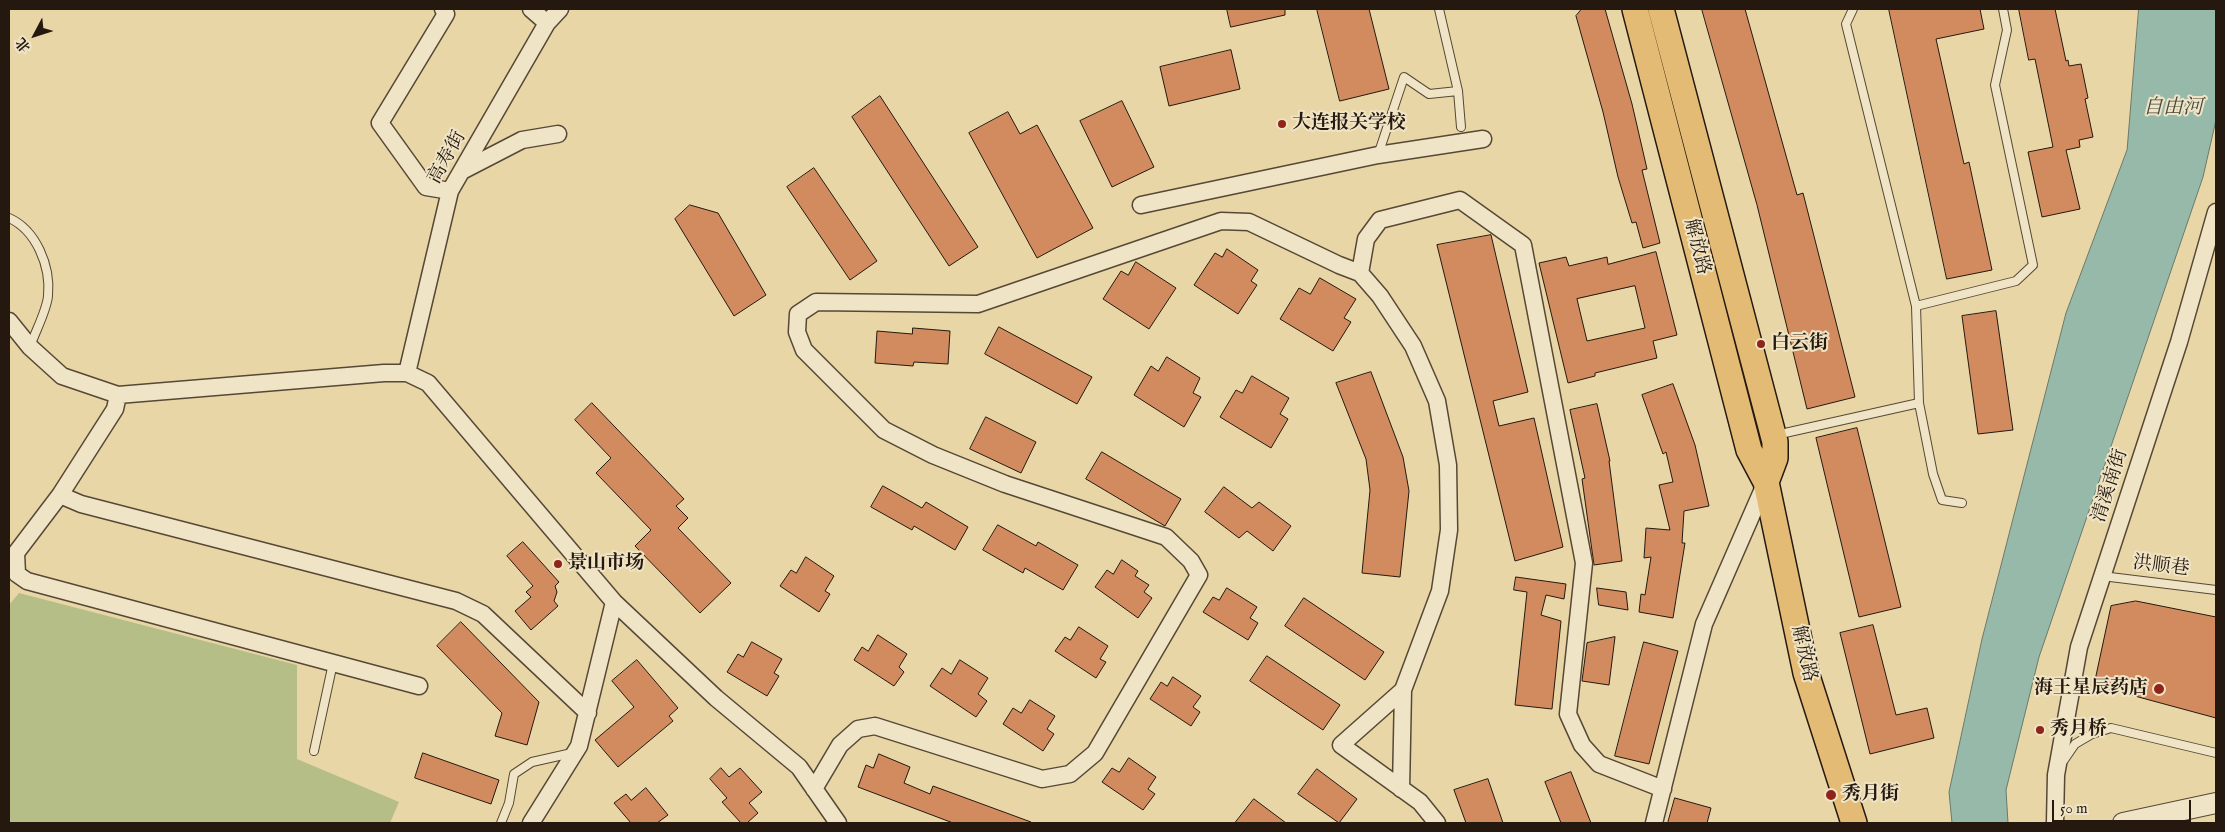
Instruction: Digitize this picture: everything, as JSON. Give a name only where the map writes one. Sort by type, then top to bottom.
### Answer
[{"type":"main road","name":"解放路","points":[[1635,9],[1749,450],[1766,482],[1806,673],[1854,823]]},
{"type":"main road","name":"解放路","points":[[1661,9],[1774,435],[1775,458],[1766,482]]},
{"type":"street","points":[[443,9],[446,14],[380,123],[426,187],[450,191]]},
{"type":"street","points":[[531,9],[547,24]]},
{"type":"street","name":"高寿街","points":[[407,374],[450,191],[547,24],[560,9]]},
{"type":"street","points":[[462,171],[522,140],[558,134]]},
{"type":"street","points":[[1142,205],[1378,155],[1483,139]]},
{"type":"street","points":[[1360,273],[1366,240],[1380,220],[1460,200],[1523,245],[1584,563],[1568,714],[1582,745],[1599,764],[1663,790]]},
{"type":"street","name":"清溪南街","points":[[2054,823],[2056,775],[2079,647],[2179,342],[2216,212]]},
{"type":"street","points":[[814,789],[840,745],[858,729],[875,726],[1042,779],[1070,774],[1095,753],[1199,575],[1191,561],[1166,537],[1005,484],[933,456],[884,430],[804,350],[797,332],[798,314],[816,302],[978,304],[1221,222],[1249,222],[1360,273],[1380,296],[1413,346],[1437,401],[1448,465],[1449,530],[1440,591],[1403,690],[1401,789]]},
{"type":"street","points":[[9,321],[30,347],[62,376],[118,395],[384,373],[407,374],[428,383],[614,602],[716,698],[799,767],[838,823]]},
{"type":"street","points":[[118,395],[115,409],[60,494],[16,552],[17,574],[27,581],[419,686]]},
{"type":"street","points":[[1654,823],[1704,624],[1766,482]]},
{"type":"street","points":[[60,494],[81,504],[456,601],[483,614],[588,713]]},
{"type":"street","points":[[531,823],[579,746],[614,602]]},
{"type":"street","points":[[1403,690],[1341,745],[1420,802],[1437,823]]},
{"type":"street","points":[[2123,823],[2216,803]]},
{"type":"lane","points":[[1439,9],[1458,91],[1462,127]]},
{"type":"lane","points":[[1853,9],[1846,24],[1916,306],[1918,403],[1934,474],[1942,500],[1962,503]]},
{"type":"lane","points":[[1916,306],[2016,281],[2033,265],[1994,85],[2007,30],[2004,9]]},
{"type":"lane","points":[[1378,155],[1404,78],[1429,94],[1458,91]]},
{"type":"lane","points":[[9,218],[21,223],[33,237],[47,274],[48,296],[30,347]]},
{"type":"lane","points":[[1774,435],[1918,403]]},
{"type":"lane","name":"洪顺巷","points":[[2102,576],[2216,590]]},
{"type":"lane","points":[[314,750],[333,663]]},
{"type":"lane","points":[[2056,775],[2075,744],[2092,734],[2111,728],[2216,753]]},
{"type":"lane","points":[[501,823],[510,803],[514,774],[532,762],[574,753]]},
{"type":"green space","points":[[19,593],[297,665],[297,759],[399,802],[390,823],[9,823],[9,605]]},
{"type":"water","name":"自由河","points":[[2139,9],[2216,9],[2216,120],[2203,177],[2039,657],[2006,790],[2008,823],[1952,823],[1949,792],[1982,639],[2066,313],[2127,150]]},
{"type":"building","points":[[1227,9],[1285,9],[1285,15],[1231,27]]},
{"type":"building","points":[[1317,9],[1369,9],[1389,89],[1340,101]]},
{"type":"building","points":[[1582,9],[1605,9],[1632,104],[1647,169],[1642,170],[1660,243],[1643,248],[1636,222],[1632,223],[1618,177],[1603,112],[1576,16]]},
{"type":"building","points":[[1702,9],[1745,9],[1797,195],[1803,193],[1855,397],[1807,409],[1757,205]]},
{"type":"building","points":[[1889,9],[1980,9],[1984,29],[1936,39],[1964,164],[1969,162],[1992,270],[1947,279]]},
{"type":"building","points":[[2019,9],[2055,9],[2066,61],[2068,60],[2069,66],[2081,64],[2088,98],[2085,99],[2093,137],[2079,140],[2080,147],[2066,150],[2080,209],[2042,217],[2028,152],[2053,147],[2035,59],[2029,60]]},
{"type":"building","points":[[1231,50],[1240,89],[1169,106],[1160,67]]},
{"type":"building","points":[[880,96],[978,247],[949,266],[852,117]]},
{"type":"building","points":[[1122,101],[1154,167],[1112,187],[1080,121]]},
{"type":"building","points":[[1008,112],[1020,134],[1037,125],[1093,228],[1037,258],[969,133]]},
{"type":"building","points":[[814,168],[877,261],[850,280],[787,187]]},
{"type":"building","points":[[690,205],[718,213],[766,295],[734,316],[675,219]]},
{"type":"building","points":[[1491,235],[1528,392],[1493,401],[1499,426],[1534,418],[1563,547],[1515,561],[1437,245]]},
{"type":"building","points":[[1227,249],[1258,270],[1251,281],[1257,285],[1238,314],[1194,285],[1215,253],[1222,257]]},
{"type":"building","points":[[1656,252],[1677,335],[1653,341],[1657,358],[1595,373],[1595,376],[1568,383],[1539,263],[1566,257],[1569,266],[1607,257],[1608,264]],"holes":[[[1635,286],[1645,328],[1587,341],[1577,299]]]},
{"type":"building","points":[[1136,262],[1176,288],[1149,329],[1103,299],[1121,271],[1128,275]]},
{"type":"building","points":[[1320,278],[1356,299],[1344,318],[1351,322],[1333,351],[1280,319],[1299,288],[1310,294]]},
{"type":"building","points":[[1996,311],[2013,430],[1978,434],[1962,316]]},
{"type":"building","points":[[999,327],[1092,377],[1077,404],[985,354]]},
{"type":"building","points":[[913,328],[950,331],[948,364],[914,362],[913,366],[875,363],[877,331],[912,334]]},
{"type":"building","points":[[1167,357],[1200,378],[1193,393],[1201,397],[1184,427],[1134,395],[1151,366],[1158,371]]},
{"type":"building","points":[[1371,372],[1403,457],[1409,491],[1400,577],[1362,573],[1370,490],[1366,459],[1336,383]]},
{"type":"building","points":[[1252,376],[1289,398],[1280,414],[1288,419],[1271,448],[1220,417],[1236,390],[1242,393]]},
{"type":"building","points":[[1673,384],[1695,445],[1709,506],[1684,511],[1682,543],[1685,543],[1673,618],[1639,612],[1641,594],[1645,595],[1651,557],[1644,558],[1646,528],[1670,530],[1659,485],[1673,482],[1666,452],[1663,454],[1642,395]]},
{"type":"building","points":[[592,403],[684,499],[676,506],[688,518],[678,528],[731,583],[700,613],[635,546],[651,530],[596,473],[611,458],[575,420]]},
{"type":"building","points":[[1597,404],[1610,461],[1622,561],[1594,565],[1582,479],[1585,478],[1570,410]]},
{"type":"building","points":[[986,417],[1036,442],[1021,473],[970,449]]},
{"type":"building","points":[[1857,428],[1901,607],[1859,617],[1816,438]]},
{"type":"building","points":[[1102,452],[1181,499],[1165,526],[1086,479]]},
{"type":"building","points":[[883,486],[922,508],[926,502],[968,527],[955,550],[914,526],[912,530],[871,507]]},
{"type":"building","points":[[1224,487],[1252,508],[1259,502],[1291,526],[1273,551],[1247,531],[1239,538],[1205,512]]},
{"type":"building","points":[[998,525],[1036,546],[1038,542],[1078,565],[1063,590],[1025,568],[1023,573],[983,550]]},
{"type":"building","points":[[523,542],[559,582],[555,586],[557,592],[554,601],[558,606],[531,630],[515,611],[531,597],[526,592],[533,586],[507,556]]},
{"type":"building","points":[[806,557],[834,576],[825,591],[830,594],[819,612],[780,586],[791,570],[796,573]]},
{"type":"building","points":[[1122,560],[1138,571],[1135,576],[1149,585],[1144,592],[1152,598],[1138,618],[1095,587],[1107,570],[1113,574]]},
{"type":"building","points":[[1516,577],[1566,584],[1564,599],[1546,595],[1541,615],[1561,621],[1552,709],[1515,705],[1527,592],[1514,590]]},
{"type":"building","points":[[1227,588],[1257,607],[1250,618],[1258,623],[1248,640],[1203,612],[1213,597],[1219,600]]},
{"type":"building","points":[[1597,588],[1626,592],[1628,610],[1599,605]]},
{"type":"building","points":[[1304,598],[1384,652],[1365,680],[1285,626]]},
{"type":"building","points":[[2136,601],[2216,617],[2216,718],[2094,685],[2111,606]]},
{"type":"building","points":[[461,622],[539,702],[527,745],[495,736],[502,713],[437,646]]},
{"type":"building","points":[[1873,625],[1896,715],[1927,708],[1934,738],[1870,754],[1840,633]]},
{"type":"building","points":[[1079,627],[1108,646],[1100,659],[1106,662],[1096,678],[1055,651],[1065,637],[1070,640]]},
{"type":"building","points":[[878,635],[907,654],[899,667],[904,672],[894,686],[854,660],[862,647],[868,651]]},
{"type":"building","points":[[1615,637],[1609,685],[1582,681],[1587,643]]},
{"type":"building","points":[[752,642],[782,659],[774,673],[779,676],[767,696],[727,672],[738,654],[743,657]]},
{"type":"building","points":[[1644,642],[1678,651],[1649,764],[1615,756]]},
{"type":"building","points":[[1267,656],[1340,705],[1323,730],[1250,681]]},
{"type":"building","points":[[637,660],[678,708],[669,716],[673,721],[618,767],[595,740],[634,707],[612,681]]},
{"type":"building","points":[[960,660],[988,678],[978,694],[987,701],[976,717],[930,686],[942,668],[951,674]]},
{"type":"building","points":[[1173,677],[1201,696],[1193,707],[1200,712],[1191,726],[1150,699],[1161,682],[1167,686]]},
{"type":"building","points":[[1030,700],[1055,716],[1047,729],[1054,734],[1043,751],[1003,724],[1013,708],[1021,713]]},
{"type":"building","points":[[423,753],[499,780],[491,804],[415,778]]},
{"type":"building","points":[[879,754],[910,767],[904,783],[930,794],[933,786],[1031,822],[953,823],[858,787],[866,765],[873,768]]},
{"type":"building","points":[[1129,758],[1156,777],[1148,789],[1155,794],[1143,810],[1102,782],[1112,768],[1119,772]]},
{"type":"building","points":[[721,768],[729,777],[740,768],[762,792],[749,803],[758,813],[747,823],[741,823],[722,802],[727,798],[710,779]]},
{"type":"building","points":[[1317,769],[1357,799],[1339,823],[1298,794]]},
{"type":"building","points":[[1571,772],[1591,823],[1561,823],[1545,782]]},
{"type":"building","points":[[1488,779],[1503,823],[1466,823],[1454,790]]},
{"type":"building","points":[[646,788],[668,815],[657,823],[631,823],[614,803],[626,794],[631,800]]},
{"type":"building","points":[[1675,798],[1711,808],[1707,823],[1668,823]]},
{"type":"building","points":[[1254,799],[1286,823],[1235,823]]},
{"type":"place","name":"大连报关学校","points":[[1282,124]]},
{"type":"place","name":"白云街","points":[[1761,344]]},
{"type":"place","name":"景山市场","points":[[558,564]]},
{"type":"place","name":"海王星辰药店","points":[[2159,689]]},
{"type":"place","name":"秀月桥","points":[[2040,730]]},
{"type":"place","name":"秀月街","points":[[1831,795]]}]
